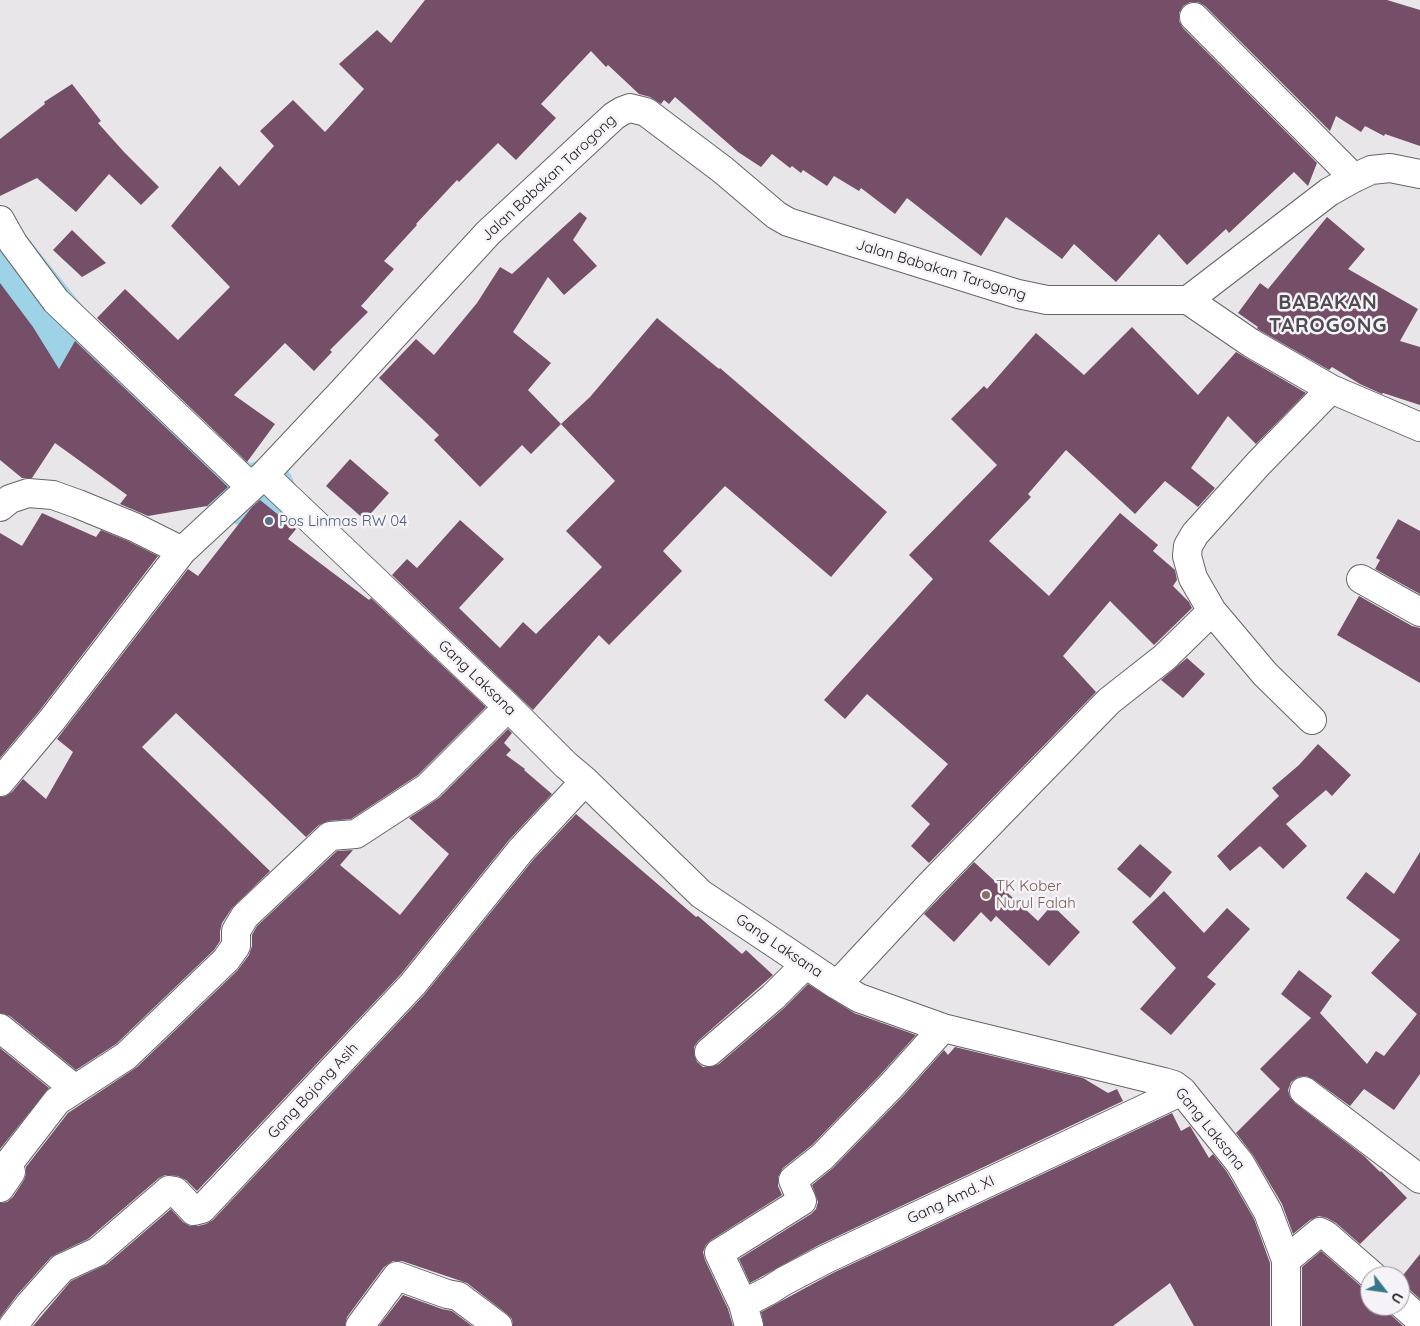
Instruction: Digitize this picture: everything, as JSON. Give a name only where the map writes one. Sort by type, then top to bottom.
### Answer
[{"type":"street","points":[[1194,16],[1354,178]]},
{"type":"street","name":"Jalan Babakan Tarogong","points":[[0,782],[52,720],[182,551],[248,490],[343,392],[488,233],[614,116],[622,111],[630,108],[646,112],[724,170],[776,215],[801,227],[1018,294],[1046,300],[1188,300]]},
{"type":"street","points":[[1420,174],[1390,168],[1372,170],[1354,178],[1329,192],[1188,300],[1252,343],[1331,389],[1420,427]]},
{"type":"street","name":"Gang Laksana","points":[[0,220],[13,243],[56,301],[248,490],[508,707],[701,894],[859,998],[943,1028],[1174,1085],[1182,1091],[1240,1163],[1268,1212],[1286,1260],[1286,1326]]},
{"type":"street","points":[[1312,720],[1265,674],[1212,611],[1193,578],[1187,556],[1188,546],[1195,534],[1259,462],[1331,389]]},
{"type":"street","points":[[0,507],[10,499],[28,493],[54,495],[134,527],[182,551]]},
{"type":"street","points":[[1361,578],[1420,612]]},
{"type":"street","points":[[837,985],[943,872],[1109,701],[1165,657],[1212,611]]},
{"type":"street","points":[[0,1188],[11,1172],[7,1168],[9,1163],[57,1101],[126,1056],[226,960],[236,946],[236,931],[244,916],[330,836],[356,834],[428,787],[508,707]]},
{"type":"street","name":"Gang Bojong Asih","points":[[14,1326],[29,1305],[62,1268],[97,1252],[169,1190],[175,1191],[194,1211],[202,1209],[413,984],[521,850],[585,781]]},
{"type":"street","points":[[709,1052],[773,997],[806,964]]},
{"type":"street","points":[[0,1028],[75,1089]]},
{"type":"street","points":[[746,1315],[719,1253],[802,1201],[793,1180],[822,1157],[891,1086],[943,1028]]},
{"type":"street","name":"Gang Amd. XI","points":[[746,1315],[770,1290],[784,1280],[1182,1091]]},
{"type":"street","points":[[1304,1091],[1420,1179]]},
{"type":"street","points":[[1286,1260],[1320,1232],[1362,1266]]},
{"type":"street","points":[[360,1326],[397,1276],[446,1294],[458,1296],[498,1326]]},
{"type":"street","points":[[1410,1311],[1420,1320]]},
{"type":"building","points":[[425,0],[1387,0],[1420,10],[1420,146],[1385,134],[1384,136],[1365,126],[1361,132],[1336,116],[1330,131],[1205,6],[1198,2],[1190,2],[1183,6],[1179,13],[1179,21],[1183,28],[1317,163],[1308,186],[1294,172],[1229,233],[1226,229],[1187,265],[1159,234],[1116,282],[1074,244],[1062,259],[1006,217],[981,256],[907,198],[895,214],[861,188],[859,191],[834,176],[827,186],[803,170],[801,173],[792,166],[790,168],[772,154],[761,167],[738,152],[675,97],[669,104],[664,100],[661,104],[650,97],[639,94],[608,65],[606,67],[591,51],[541,104],[556,118],[516,160],[498,143],[459,182],[457,180],[416,224],[384,261],[394,269],[361,306],[368,312],[330,350],[332,352],[314,371],[285,343],[234,395],[275,424],[247,462],[97,318],[125,289],[178,340],[230,287],[171,226],[220,166],[239,186],[274,146],[260,131],[293,100],[325,132],[364,89],[339,64],[377,30],[391,43]]},
{"type":"building","points":[[72,84],[101,121],[98,123],[159,187],[141,205],[109,174],[76,212],[37,178],[0,196],[0,139],[45,104],[44,102]]},
{"type":"building","points":[[580,212],[587,218],[573,240],[597,266],[564,295],[548,277],[513,332],[551,363],[528,390],[561,424],[531,454],[522,445],[480,487],[434,440],[439,435],[379,378],[416,339],[434,355],[477,303],[500,267],[512,274]]},
{"type":"building","points":[[1327,217],[1365,249],[1348,269],[1418,309],[1400,341],[1420,347],[1420,405],[1382,394],[1360,384],[1332,367],[1329,370],[1259,330],[1258,327],[1238,313],[1260,283],[1268,289]]},
{"type":"building","points":[[72,230],[106,263],[82,277],[53,250]]},
{"type":"building","points":[[0,283],[33,327],[59,369],[75,341],[228,487],[207,506],[148,516],[120,504],[127,495],[55,443],[32,478],[22,478],[0,460]]},
{"type":"building","points":[[657,318],[720,368],[887,512],[831,577],[725,486],[663,551],[682,571],[609,645],[599,635],[533,710],[392,575],[407,559],[417,568],[460,520],[504,559],[459,608],[500,648],[523,622],[536,634],[602,567],[566,531],[615,481],[561,424],[590,397]]},
{"type":"building","points":[[1132,327],[1198,395],[1236,352],[1306,393],[1256,444],[1228,416],[1191,468],[1215,488],[1198,507],[1165,481],[1135,514],[1066,450],[1028,494],[1031,497],[989,541],[1049,596],[1120,513],[1158,545],[1153,551],[1175,570],[1177,580],[1173,586],[1189,602],[1192,608],[1154,645],[1110,601],[1063,656],[1096,692],[929,863],[911,846],[930,824],[911,806],[948,764],[867,694],[845,719],[824,700],[933,579],[909,555],[997,465],[951,419],[984,386],[987,389],[1036,333],[1084,375]]},
{"type":"building","points":[[350,459],[389,493],[365,520],[326,486]]},
{"type":"building","points":[[260,500],[296,529],[288,539],[369,600],[371,598],[486,707],[418,775],[351,819],[328,821],[319,825],[306,837],[176,713],[142,747],[270,871],[232,908],[222,923],[220,941],[214,950],[116,1044],[76,1070],[10,1016],[0,1013],[0,797],[12,792],[23,779],[46,799],[73,752],[57,739],[188,569],[198,576],[252,507]]},
{"type":"building","points":[[42,513],[96,537],[101,530],[158,556],[40,710],[0,758],[0,533],[22,546]]},
{"type":"building","points":[[1398,519],[1420,531],[1420,594],[1375,569],[1380,560],[1376,558]]},
{"type":"building","points":[[1359,596],[1412,626],[1420,628],[1420,683],[1337,635]]},
{"type":"building","points":[[1187,658],[1205,674],[1183,698],[1161,680]]},
{"type":"building","points":[[508,729],[512,733],[504,743],[511,750],[506,755],[525,769],[552,794],[509,840],[401,974],[197,1191],[186,1180],[178,1176],[165,1175],[159,1178],[88,1239],[51,1257],[17,1295],[0,1318],[0,1203],[7,1202],[13,1197],[24,1180],[26,1167],[68,1113],[137,1067],[237,971],[249,955],[252,946],[252,935],[257,926],[337,851],[353,850],[340,865],[400,915],[449,854],[409,818],[439,798]]},
{"type":"building","points":[[1318,744],[1351,775],[1332,796],[1326,790],[1286,824],[1307,846],[1283,869],[1260,846],[1230,871],[1217,856],[1279,796],[1272,788],[1299,765]]},
{"type":"building","points":[[576,814],[696,917],[698,916],[742,954],[746,950],[773,975],[698,1041],[694,1047],[694,1054],[697,1062],[703,1067],[719,1064],[783,1009],[808,984],[854,1013],[916,1035],[812,1145],[783,1168],[778,1177],[778,1186],[782,1195],[706,1245],[703,1252],[705,1260],[728,1309],[733,1326],[513,1326],[512,1319],[507,1314],[467,1283],[402,1261],[393,1261],[384,1267],[347,1317],[345,1326],[33,1326],[71,1281],[107,1264],[171,1209],[183,1222],[190,1226],[206,1224],[213,1220],[424,995],[533,860]]},
{"type":"building","points":[[1140,844],[1172,872],[1150,898],[1117,869]]},
{"type":"building","points":[[1420,852],[1420,1074],[1394,1110],[1364,1089],[1350,1106],[1306,1076],[1298,1077],[1291,1082],[1288,1090],[1290,1097],[1295,1103],[1364,1156],[1407,1198],[1360,1244],[1336,1223],[1319,1216],[1310,1220],[1293,1234],[1282,1204],[1253,1155],[1236,1133],[1280,1089],[1260,1069],[1311,1018],[1281,994],[1299,970],[1332,996],[1320,1013],[1367,1064],[1376,1051],[1384,1056],[1417,1014],[1371,973],[1400,940],[1346,898],[1366,872],[1394,894]]},
{"type":"building","points":[[974,862],[1038,921],[1052,905],[1080,932],[1049,966],[996,916],[991,922],[981,912],[954,942],[924,914]]},
{"type":"building","points":[[1164,891],[1204,933],[1227,908],[1250,929],[1207,977],[1216,984],[1171,1035],[1140,1009],[1176,968],[1132,922]]},
{"type":"building","points":[[955,1047],[1083,1078],[1108,1093],[1117,1089],[1123,1101],[819,1245],[750,1283],[739,1259],[811,1214],[816,1209],[818,1202],[812,1185],[833,1168],[903,1096],[944,1050],[948,1055]]},
{"type":"building","points":[[0,1048],[49,1088],[0,1149]]},
{"type":"building","points":[[1172,1113],[1181,1131],[1190,1126],[1209,1158],[1213,1154],[1227,1172],[1254,1219],[1270,1263],[1270,1326],[1194,1326],[1170,1283],[1113,1326],[764,1326],[761,1312],[833,1273]]},
{"type":"building","points":[[1321,1251],[1360,1285],[1360,1316],[1392,1316],[1403,1326],[1302,1326],[1302,1267]]},
{"type":"building","points":[[1420,1254],[1420,1299],[1410,1290],[1410,1266]]},
{"type":"building","points":[[403,1295],[452,1311],[472,1326],[379,1326]]},
{"type":"waterway","points":[[0,251],[70,338],[196,462],[247,496],[265,490]]},
{"type":"place","name":"Pos Linmas RW 04","points":[[269,521]]},
{"type":"place","name":"TK Kober Nurul Falah","points":[[986,895]]},
{"type":"district","name":"BABAKAN TAROGONG","points":[[1328,314]]}]
